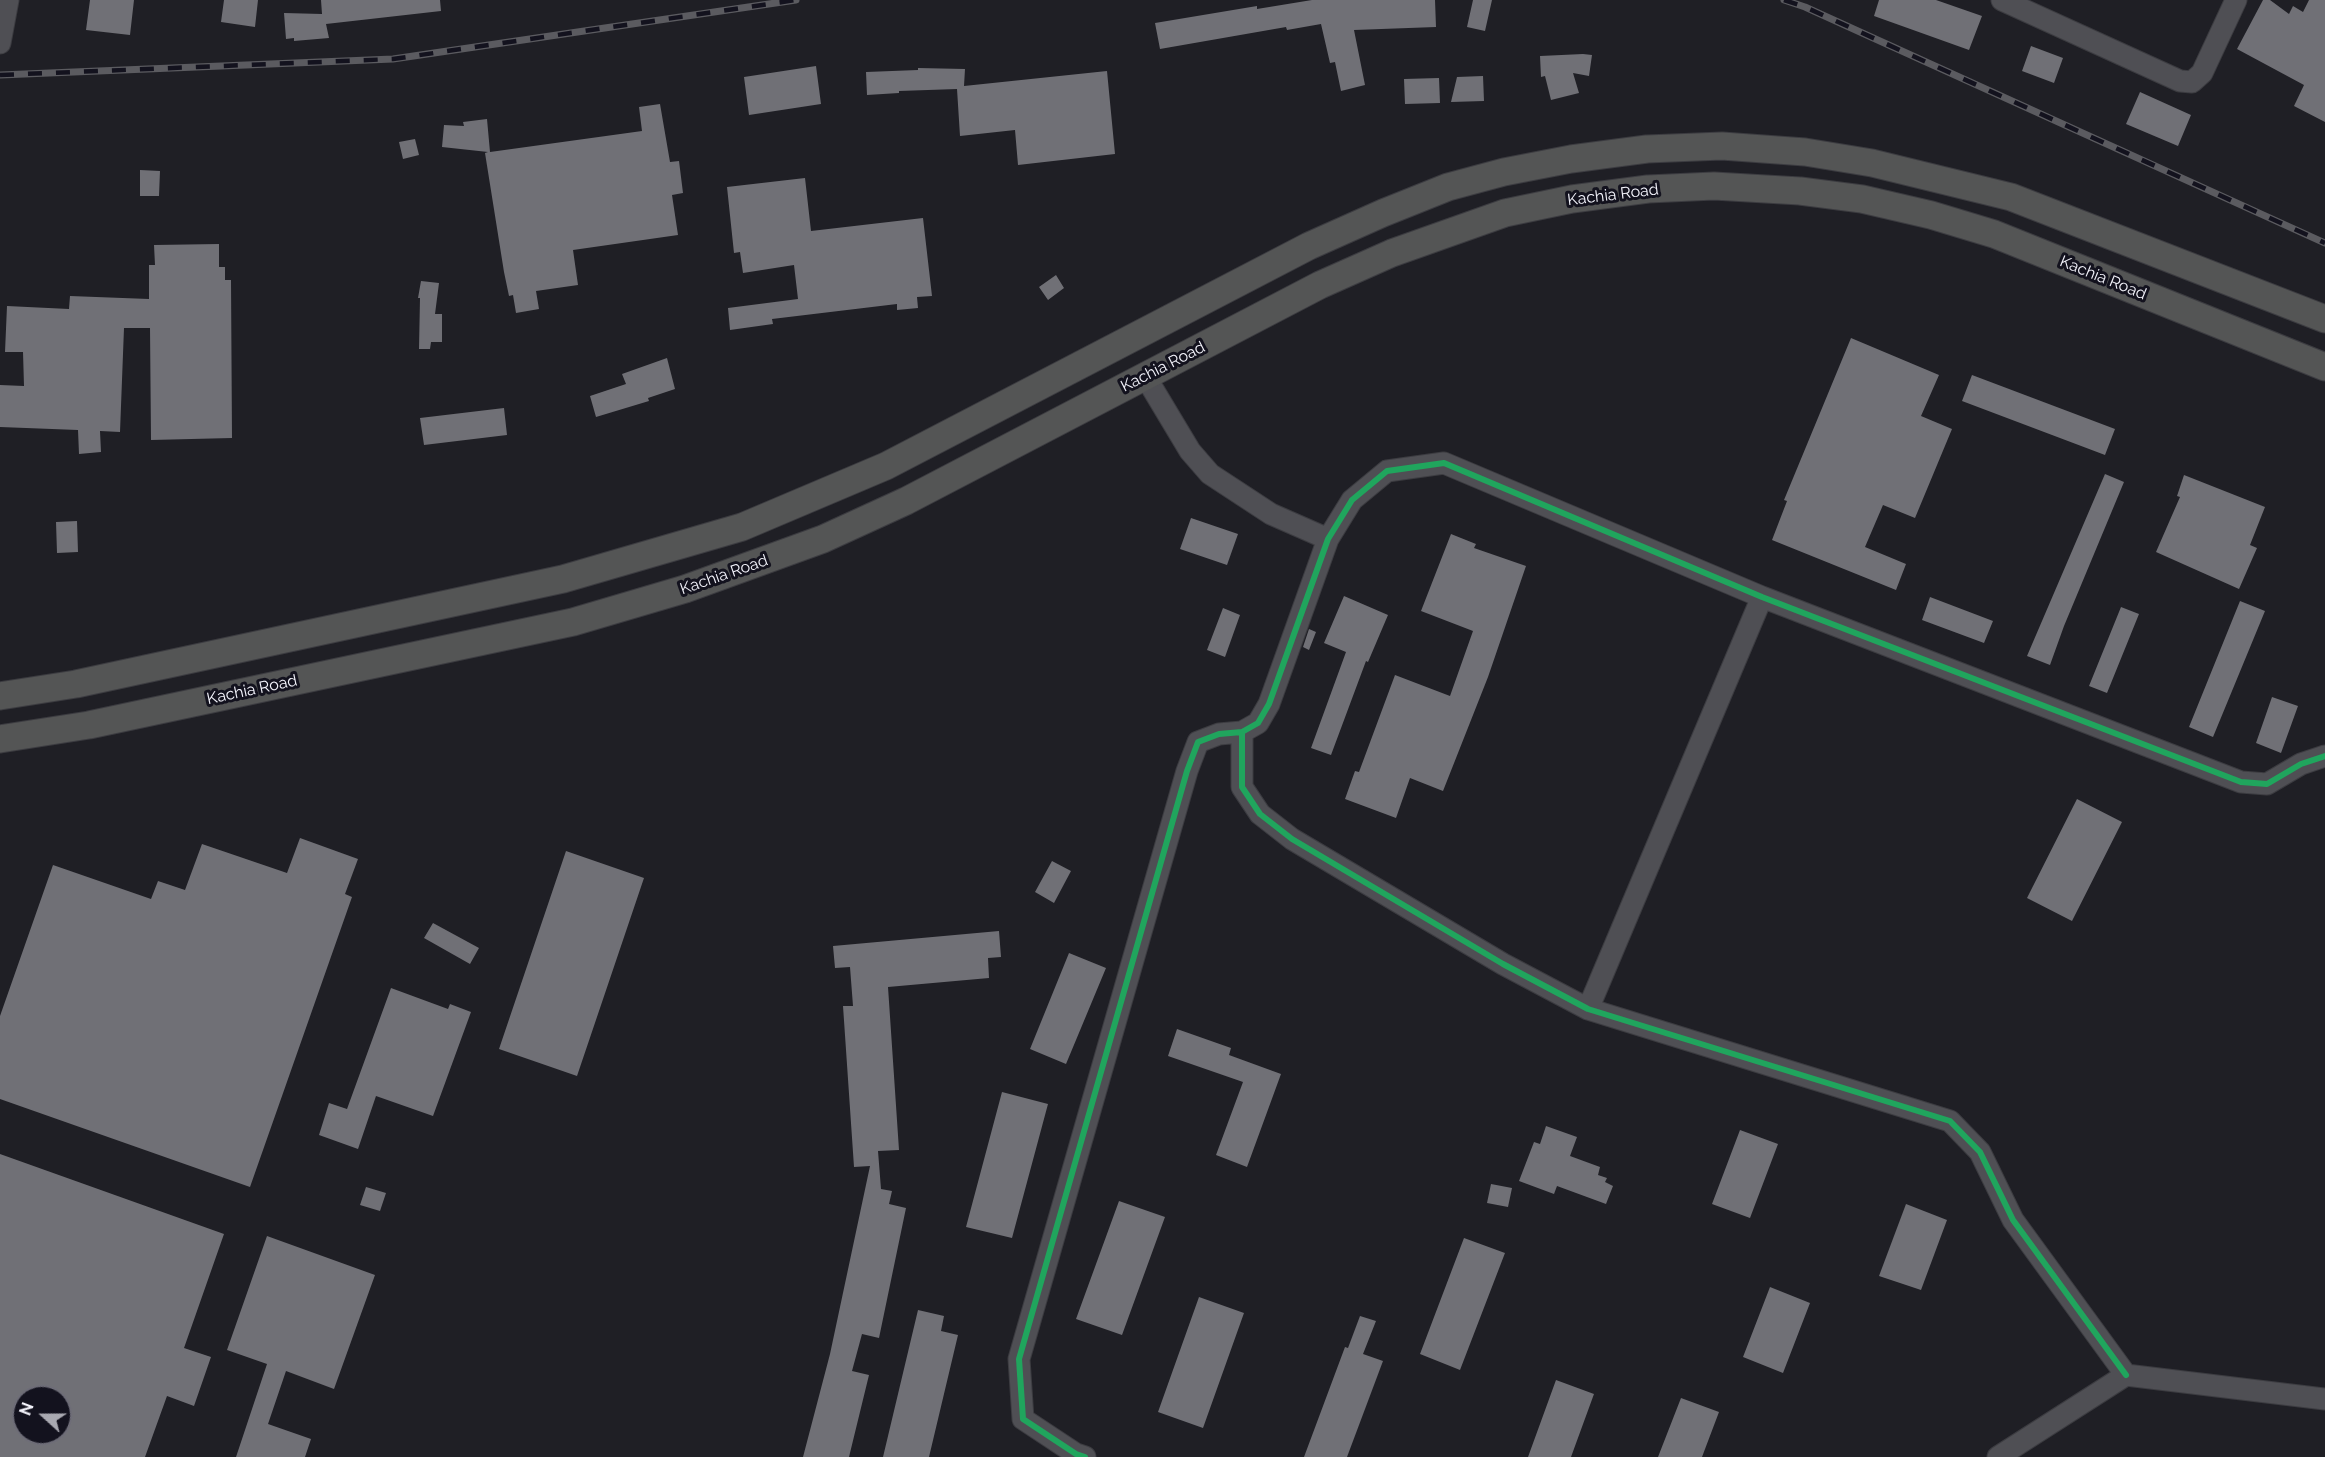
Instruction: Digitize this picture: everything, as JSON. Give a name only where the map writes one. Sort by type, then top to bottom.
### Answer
[{"type":"main road","points":[[0,696],[76,684],[563,579],[742,527],[886,466],[1299,252],[1383,213],[1448,187],[1504,172],[1571,159],[1647,149],[1722,146],[1805,152],[1872,163],[2011,197],[2325,319]]},
{"type":"main road","name":"Kachia Road","points":[[0,739],[89,725],[561,624],[685,589],[824,539],[906,501],[1320,285],[1392,253],[1505,213],[1572,199],[1648,189],[1714,186],[1800,191],[1862,199],[1931,215],[1994,234],[2325,367]]},
{"type":"street","points":[[0,43],[8,0]]},
{"type":"street","points":[[2002,0],[2180,81],[2192,82],[2202,73],[2236,0]]},
{"type":"street","points":[[1145,376],[1190,451],[1210,474],[1271,514],[1328,539]]},
{"type":"street","points":[[1085,1457],[1076,1454],[1023,1419],[1019,1359],[1187,771],[1198,742],[1219,734],[1242,732],[1258,723],[1269,704],[1328,539],[1352,500],[1387,471],[1443,463],[1762,597],[2241,782],[2267,784],[2301,764],[2325,756]]},
{"type":"street","points":[[1588,1008],[1762,597]]},
{"type":"street","points":[[1242,732],[1242,788],[1260,814],[1292,839],[1503,964],[1588,1008],[1950,1121],[1980,1152],[2013,1220],[2126,1375]]},
{"type":"street","points":[[1998,1457],[2126,1375],[2325,1399]]},
{"type":"building","points":[[90,0],[134,0],[130,35],[86,30]]},
{"type":"building","points":[[224,0],[258,0],[255,27],[221,22]]},
{"type":"building","points":[[321,0],[440,0],[441,11],[326,24],[329,38],[294,41],[294,38],[286,39],[284,13],[322,14]]},
{"type":"building","points":[[1312,0],[1435,0],[1436,27],[1354,30],[1365,85],[1341,91],[1335,62],[1330,63],[1321,24],[1287,30],[1286,27],[1160,49],[1155,23],[1257,6],[1257,9]]},
{"type":"building","points":[[1473,0],[1492,0],[1485,31],[1467,27]]},
{"type":"building","points":[[1879,0],[1936,0],[1982,16],[1969,50],[1874,16]]},
{"type":"building","points":[[2263,0],[2270,0],[2289,14],[2293,6],[2303,12],[2309,0],[2325,0],[2325,122],[2294,106],[2304,85],[2237,49]]},
{"type":"building","points":[[2031,46],[2063,58],[2054,83],[2022,71]]},
{"type":"building","points":[[1592,55],[1589,76],[1573,73],[1579,93],[1551,100],[1545,76],[1541,77],[1540,56]]},
{"type":"building","points":[[816,66],[821,104],[749,115],[744,77]]},
{"type":"building","points":[[918,68],[965,69],[964,86],[1107,71],[1115,154],[1018,165],[1015,130],[960,136],[957,89],[899,91],[899,93],[867,95],[866,72],[918,70]]},
{"type":"building","points":[[1483,76],[1484,101],[1451,102],[1457,77]]},
{"type":"building","points":[[1439,78],[1440,103],[1405,104],[1404,79]]},
{"type":"building","points":[[2140,92],[2191,115],[2178,146],[2126,124]]},
{"type":"building","points":[[660,104],[670,162],[679,161],[683,193],[672,195],[678,235],[573,250],[578,285],[536,291],[539,309],[516,313],[513,295],[509,296],[504,272],[485,153],[488,152],[442,147],[444,125],[464,126],[463,122],[487,119],[490,152],[642,131],[639,107]]},
{"type":"building","points":[[415,139],[419,155],[403,159],[399,142]]},
{"type":"building","points":[[140,170],[160,171],[159,196],[140,196]]},
{"type":"building","points":[[805,178],[811,231],[923,218],[932,296],[917,297],[918,308],[897,310],[897,304],[772,319],[773,324],[730,330],[728,308],[798,299],[794,265],[743,273],[740,252],[734,253],[727,187]]},
{"type":"building","points":[[219,244],[219,267],[225,267],[225,280],[231,280],[232,438],[151,440],[150,328],[124,328],[120,432],[100,431],[101,452],[79,454],[78,430],[0,427],[0,385],[24,386],[23,352],[5,352],[7,306],[69,309],[70,296],[149,299],[149,265],[155,265],[154,245]]},
{"type":"building","points":[[1056,275],[1064,288],[1048,300],[1039,287]]},
{"type":"building","points":[[421,281],[439,283],[435,314],[442,314],[442,342],[431,342],[430,349],[419,349],[420,298],[418,298]]},
{"type":"building","points":[[1851,338],[1939,375],[1921,416],[1952,429],[1915,518],[1883,505],[1865,547],[1906,564],[1896,590],[1772,540],[1787,501],[1784,500]]},
{"type":"building","points":[[667,358],[675,389],[648,398],[649,401],[596,417],[590,396],[626,384],[622,374]]},
{"type":"building","points":[[1972,375],[2115,429],[2105,455],[1962,401]]},
{"type":"building","points":[[504,408],[507,435],[424,445],[420,418]]},
{"type":"building","points":[[2105,474],[2124,482],[2050,665],[2027,656]]},
{"type":"building","points":[[2184,475],[2265,507],[2250,545],[2257,548],[2239,589],[2156,552],[2180,497],[2177,496]]},
{"type":"building","points":[[1191,518],[1238,534],[1227,565],[1180,549]]},
{"type":"building","points":[[77,521],[78,552],[57,553],[56,522]]},
{"type":"building","points":[[1451,534],[1476,544],[1474,548],[1526,566],[1488,677],[1443,791],[1410,778],[1396,818],[1345,799],[1355,771],[1359,772],[1395,675],[1450,696],[1473,631],[1421,611]]},
{"type":"building","points":[[1344,596],[1388,615],[1368,662],[1366,661],[1331,755],[1311,748],[1346,652],[1324,643]]},
{"type":"building","points":[[1930,597],[1993,621],[1984,643],[1922,620]]},
{"type":"building","points":[[2240,601],[2265,611],[2213,737],[2189,727]]},
{"type":"building","points":[[2121,607],[2139,614],[2107,693],[2089,686]]},
{"type":"building","points":[[1223,608],[1240,615],[1225,657],[1207,650]]},
{"type":"building","points":[[1309,629],[1316,632],[1309,650],[1303,647]]},
{"type":"building","points":[[2272,697],[2298,706],[2281,753],[2256,743]]},
{"type":"building","points":[[2077,799],[2122,822],[2072,921],[2027,898]]},
{"type":"building","points":[[300,838],[358,859],[345,894],[352,897],[250,1187],[0,1099],[0,1016],[53,865],[151,899],[158,881],[185,890],[202,844],[287,873]]},
{"type":"building","points":[[566,851],[644,878],[577,1076],[499,1049]]},
{"type":"building","points":[[1052,861],[1071,871],[1054,903],[1035,892]]},
{"type":"building","points":[[433,923],[479,948],[470,964],[424,938]]},
{"type":"building","points":[[999,931],[1001,957],[988,958],[989,978],[888,987],[899,1150],[878,1151],[881,1189],[892,1191],[889,1204],[906,1208],[879,1338],[862,1334],[852,1371],[869,1375],[849,1457],[803,1457],[830,1354],[870,1166],[854,1167],[843,1006],[853,1006],[850,967],[835,968],[833,946]]},
{"type":"building","points":[[1069,953],[1106,968],[1066,1064],[1030,1049]]},
{"type":"building","points":[[391,988],[448,1009],[450,1004],[471,1012],[433,1116],[376,1096],[358,1149],[319,1135],[329,1103],[347,1109]]},
{"type":"building","points":[[1177,1029],[1231,1048],[1229,1055],[1281,1074],[1247,1167],[1216,1155],[1243,1082],[1168,1056]]},
{"type":"building","points":[[1002,1092],[1048,1104],[1012,1238],[966,1227]]},
{"type":"building","points":[[1546,1126],[1577,1137],[1570,1156],[1600,1167],[1598,1175],[1607,1178],[1605,1182],[1613,1186],[1606,1204],[1557,1186],[1554,1194],[1519,1181],[1534,1142],[1540,1144]]},
{"type":"building","points":[[1740,1130],[1778,1144],[1750,1218],[1712,1204]]},
{"type":"building","points":[[0,1154],[224,1234],[184,1348],[211,1357],[194,1406],[167,1396],[145,1457],[0,1457]]},
{"type":"building","points":[[1491,1184],[1512,1188],[1508,1207],[1487,1203]]},
{"type":"building","points":[[366,1187],[386,1193],[380,1211],[360,1205]]},
{"type":"building","points":[[1119,1201],[1165,1217],[1122,1335],[1076,1319]]},
{"type":"building","points":[[1906,1204],[1947,1220],[1921,1290],[1879,1276]]},
{"type":"building","points":[[267,1236],[375,1275],[334,1389],[286,1371],[268,1424],[311,1439],[305,1457],[236,1457],[267,1364],[227,1350]]},
{"type":"building","points":[[1464,1238],[1505,1253],[1460,1370],[1420,1354]]},
{"type":"building","points":[[1770,1287],[1810,1303],[1783,1373],[1743,1357]]},
{"type":"building","points":[[1199,1297],[1244,1313],[1203,1428],[1158,1412]]},
{"type":"building","points":[[918,1310],[944,1316],[941,1331],[958,1335],[929,1457],[883,1457]]},
{"type":"building","points":[[1360,1316],[1376,1321],[1363,1354],[1383,1361],[1347,1457],[1304,1457],[1345,1347],[1348,1348]]},
{"type":"building","points":[[1556,1380],[1594,1394],[1571,1457],[1528,1457]]},
{"type":"building","points":[[1681,1398],[1719,1412],[1702,1457],[1658,1457]]},
{"type":"railway","points":[[0,75],[393,59],[796,0]]},
{"type":"railway","points":[[1784,0],[1805,7],[2325,243]]},
{"type":"cycle path","points":[[1085,1457],[1076,1454],[1023,1419],[1019,1359],[1187,771],[1198,742],[1219,734],[1242,732],[1258,723],[1269,704],[1328,539],[1352,500],[1387,471],[1444,463],[1762,597],[2241,782],[2267,784],[2301,764],[2325,756]]},
{"type":"cycle path","points":[[1242,732],[1242,787],[1260,814],[1292,839],[1503,964],[1588,1009],[1950,1121],[1980,1152],[2013,1220],[2126,1375]]}]
